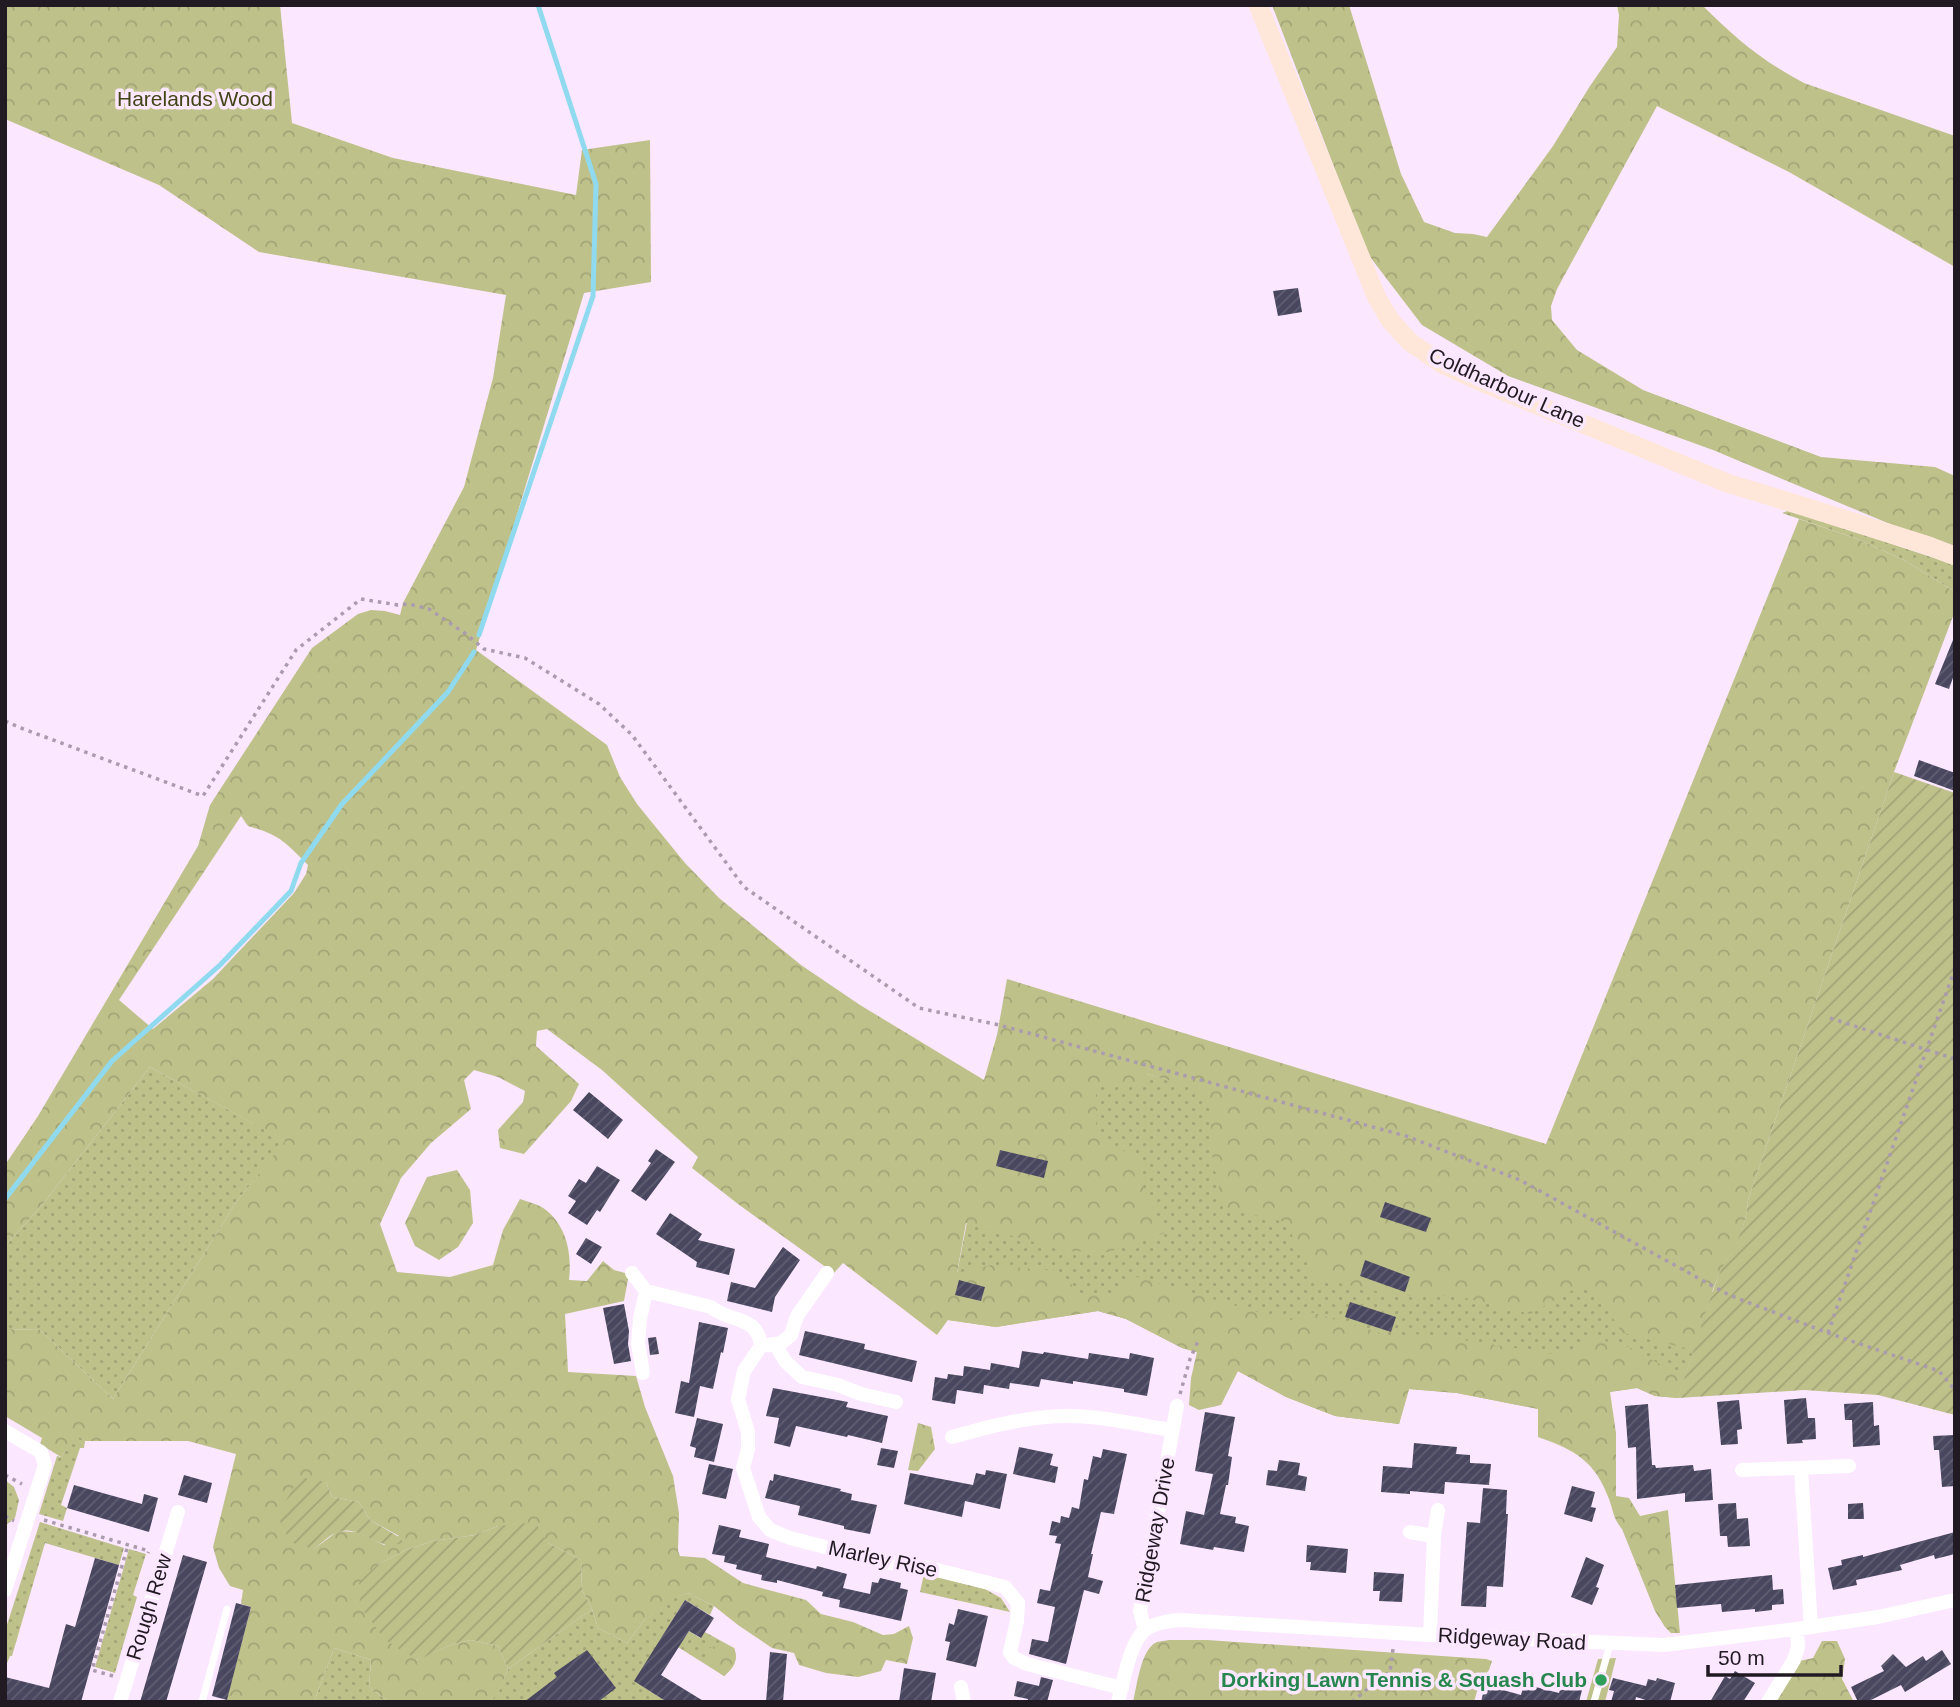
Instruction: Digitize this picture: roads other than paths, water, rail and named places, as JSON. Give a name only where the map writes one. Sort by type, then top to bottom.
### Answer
[{"type":"street","name":"Coldharbour Lane","points":[[1258,5],[1377,298],[1390,320],[1410,342],[1442,364],[1491,386],[1727,483],[1955,556]]},
{"type":"street","points":[[632,1273],[646,1291],[711,1307],[719,1314],[750,1323],[768,1345],[802,1377],[897,1402]]},
{"type":"street","name":"Marley Rise","points":[[827,1273],[797,1316],[791,1335],[781,1343],[768,1345],[744,1371],[738,1399],[748,1432],[748,1449],[743,1468],[759,1517],[770,1530],[790,1538],[887,1563],[929,1568],[1005,1587],[1018,1603],[1010,1651],[1014,1658],[1120,1695]]},
{"type":"street","points":[[643,1373],[638,1343],[646,1291]]},
{"type":"street","name":"Ridgeway Drive","points":[[1145,1630],[1140,1611],[1177,1406]]},
{"type":"street","name":"Ridgeway Drive","points":[[968,1449],[958,1435],[1041,1417],[1072,1416],[1172,1430]]},
{"type":"street","points":[[5,1431],[41,1452],[45,1465],[5,1590]]},
{"type":"street","points":[[1742,1470],[1849,1466]]},
{"type":"street","points":[[1768,1702],[1794,1660],[1804,1628],[1801,1469]]},
{"type":"street","points":[[1430,1635],[1434,1536],[1438,1510]]},
{"type":"street","name":"Rough Rew","points":[[120,1702],[178,1512]]},
{"type":"street","points":[[1410,1532],[1434,1536]]},
{"type":"street","name":"Ridgeway Road","points":[[1145,1630],[1160,1623],[1182,1620],[1664,1646],[1878,1617],[1955,1600]]},
{"type":"street","points":[[1120,1695],[1136,1641],[1145,1630]]},
{"type":"lane","points":[[202,1702],[227,1609]]},
{"type":"lane","points":[[1594,1702],[1610,1644]]},
{"type":"waterway","points":[[479,635],[593,296],[596,184],[538,5]]},
{"type":"waterway","points":[[5,1199],[112,1061],[220,965],[291,891],[301,863],[342,804],[448,692],[474,652]]},
{"type":"place","name":"Dorking Lawn Tennis & Squash Club","points":[[1601,1680]]},
{"type":"park label","name":"Harelands Wood","points":[[195,99]]}]
